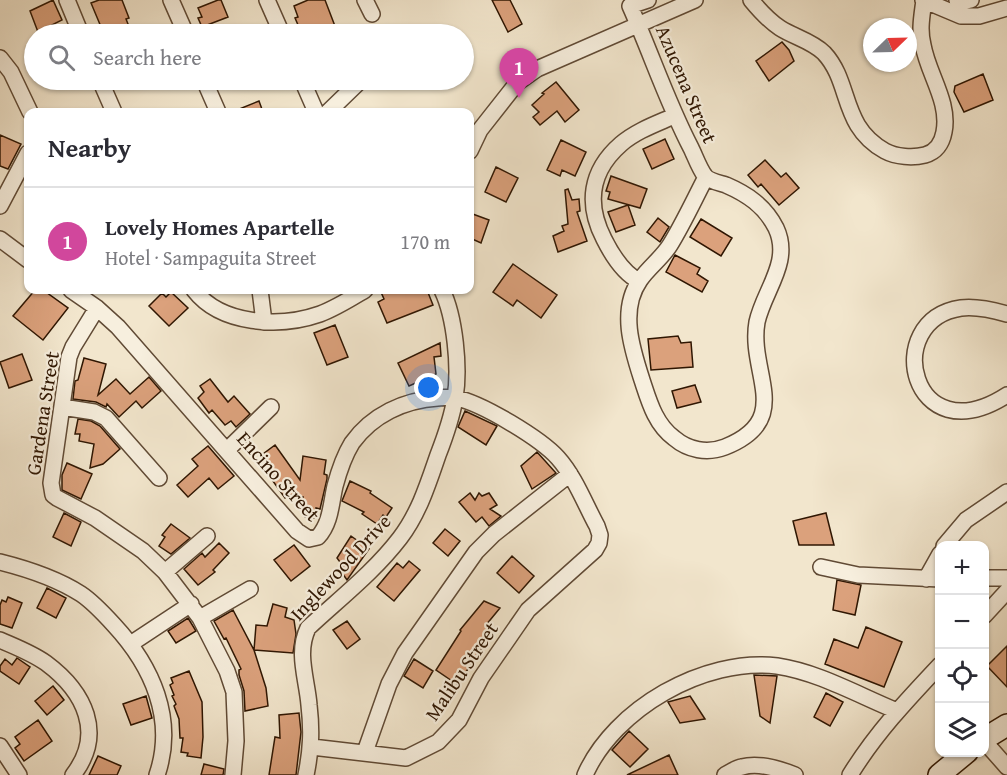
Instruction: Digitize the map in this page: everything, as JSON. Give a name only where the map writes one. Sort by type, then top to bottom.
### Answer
[{"type":"main road","points":[[989,737],[1007,725]]},
{"type":"main road","points":[[939,775],[962,757]]},
{"type":"street","points":[[67,0],[77,24]]},
{"type":"street","points":[[171,0],[182,24]]},
{"type":"street","points":[[267,0],[278,24]]},
{"type":"street","name":"Azucena Street","points":[[648,0],[630,6],[674,116],[706,177]]},
{"type":"street","points":[[474,143],[480,130],[517,83],[537,69],[695,0]]},
{"type":"street","points":[[751,0],[762,14],[780,28],[821,51],[830,60],[856,125],[874,145],[889,153],[919,156],[930,154],[937,149],[942,141],[946,119],[923,47],[920,28],[924,0],[963,4],[979,16],[1007,8]]},
{"type":"street","points":[[0,58],[11,72],[28,108]]},
{"type":"street","points":[[104,90],[112,108]]},
{"type":"street","points":[[208,90],[216,108]]},
{"type":"street","points":[[306,90],[314,108]]},
{"type":"street","points":[[332,108],[351,90]]},
{"type":"street","points":[[639,281],[632,278],[608,247],[598,228],[592,194],[596,177],[621,144],[674,116]]},
{"type":"street","points":[[0,206],[24,161]]},
{"type":"street","points":[[706,177],[749,195],[765,210],[777,229],[781,250],[778,270],[757,322],[755,344],[765,390],[764,405],[754,428],[742,440],[720,449],[699,450],[683,446],[671,436],[655,416],[630,345],[628,322],[631,303],[639,281],[669,247],[706,177]]},
{"type":"street","points":[[0,239],[24,257]]},
{"type":"street","name":"Encino Street","points":[[77,294],[118,327],[304,537],[314,540],[323,532],[328,521],[343,460],[353,442],[366,427],[384,412],[405,404],[429,398],[455,397],[478,406],[536,439],[559,459],[570,474],[600,535],[599,543],[588,558]]},
{"type":"street","points":[[197,294],[214,307],[233,316],[264,322],[294,321],[319,314],[359,294]]},
{"type":"street","points":[[260,294],[264,322]]},
{"type":"street","name":"Inglewood Drive","points":[[306,775],[312,747],[302,650],[303,638],[308,628],[359,582],[400,538],[420,506],[446,434],[455,397],[456,352],[452,318],[443,294]]},
{"type":"street","name":"Gardena Street","points":[[97,308],[69,357],[51,483],[53,495],[119,533],[165,572],[200,618],[227,670],[234,692],[236,741],[233,775]]},
{"type":"street","points":[[1007,314],[988,309],[962,308],[944,313],[922,332],[914,370],[923,392],[938,406],[954,412],[986,405],[1007,395]]},
{"type":"street","points":[[62,407],[94,412],[106,418],[159,478]]},
{"type":"street","points":[[227,450],[271,407]]},
{"type":"street","points":[[366,752],[389,684],[405,653],[476,552],[494,534],[570,474]]},
{"type":"street","points":[[948,541],[966,520],[1007,492]]},
{"type":"street","points":[[165,572],[207,536]]},
{"type":"street","name":"Malibu Street","points":[[312,747],[406,758],[438,742],[459,720],[481,678],[528,610],[554,585],[588,558]]},
{"type":"street","points":[[0,562],[47,576],[82,594],[104,613],[132,643],[151,676],[161,702],[164,729],[163,751],[157,775]]},
{"type":"street","points":[[821,567],[858,575],[933,579]]},
{"type":"street","points":[[989,578],[1007,578]]},
{"type":"street","points":[[200,618],[249,588]]},
{"type":"street","points":[[989,611],[1007,591]]},
{"type":"street","points":[[132,643],[190,604]]},
{"type":"street","points":[[0,640],[28,652],[47,664],[72,688],[86,712],[90,727],[87,752],[73,775]]},
{"type":"street","points":[[585,775],[602,747],[620,724],[647,702],[682,684],[715,671],[748,666],[776,666],[810,674],[897,711]]},
{"type":"street","points":[[850,775],[862,755],[897,711],[935,669]]},
{"type":"street","points":[[0,746],[19,775]]},
{"type":"street","points":[[989,746],[1007,766]]},
{"type":"street","points":[[725,775],[743,766],[780,769],[795,775]]},
{"type":"building","points":[[53,0],[62,20],[54,24],[35,24],[30,11]]},
{"type":"building","points":[[99,0],[122,0],[129,18],[126,19],[128,24],[100,24],[91,3]]},
{"type":"building","points":[[221,0],[228,17],[210,24],[201,24],[198,18],[202,17],[198,8]]},
{"type":"building","points":[[308,0],[325,0],[334,24],[298,24],[294,6]]},
{"type":"building","points":[[492,0],[510,0],[522,24],[508,32]]},
{"type":"building","points":[[782,42],[794,61],[769,81],[756,61]]},
{"type":"building","points":[[983,74],[993,100],[964,112],[954,92],[955,86]]},
{"type":"building","points":[[556,82],[579,110],[565,122],[557,111],[540,125],[533,117],[539,112],[532,105]]},
{"type":"building","points":[[259,101],[262,108],[242,108]]},
{"type":"building","points":[[0,135],[21,144],[8,169],[0,166]]},
{"type":"building","points":[[665,139],[674,159],[652,169],[643,149]]},
{"type":"building","points":[[561,140],[586,152],[575,176],[562,170],[560,176],[547,170]]},
{"type":"building","points":[[765,160],[781,177],[786,173],[799,188],[779,205],[761,184],[758,187],[748,175]]},
{"type":"building","points":[[496,167],[518,178],[506,202],[485,192]]},
{"type":"building","points":[[611,176],[647,189],[640,208],[608,199],[610,192],[606,191]]},
{"type":"building","points":[[568,189],[572,200],[579,199],[580,211],[577,212],[587,241],[558,252],[553,236],[564,231],[562,226],[568,224],[565,190]]},
{"type":"building","points":[[628,205],[635,225],[616,232],[608,212]]},
{"type":"building","points":[[474,214],[489,220],[481,243],[474,240]]},
{"type":"building","points":[[658,218],[669,227],[660,242],[647,232]]},
{"type":"building","points":[[701,219],[732,238],[721,256],[690,237]]},
{"type":"building","points":[[675,255],[700,268],[697,274],[708,281],[702,292],[666,272]]},
{"type":"building","points":[[513,264],[557,295],[541,318],[517,300],[513,306],[493,292]]},
{"type":"building","points":[[32,294],[49,294],[68,308],[43,340],[13,316]]},
{"type":"building","points":[[161,294],[166,297],[173,294],[188,308],[169,326],[149,306]]},
{"type":"building","points":[[382,294],[429,294],[433,305],[387,323],[378,302],[384,299]]},
{"type":"building","points":[[335,325],[348,357],[327,365],[314,333]]},
{"type":"building","points":[[678,336],[681,343],[691,342],[693,367],[651,370],[648,339]]},
{"type":"building","points":[[440,343],[441,356],[434,357],[436,374],[409,386],[398,363]]},
{"type":"building","points":[[22,354],[32,380],[9,388],[0,362]]},
{"type":"building","points":[[84,358],[106,364],[98,395],[116,379],[130,394],[149,377],[161,391],[142,408],[136,401],[119,417],[107,404],[106,407],[96,402],[73,399],[75,381],[78,380]]},
{"type":"building","points":[[210,379],[228,402],[234,396],[250,414],[236,427],[231,421],[225,425],[212,410],[209,413],[198,398],[204,392],[200,386]]},
{"type":"building","points":[[695,385],[701,402],[677,408],[672,391]]},
{"type":"building","points":[[465,411],[497,426],[486,445],[458,427]]},
{"type":"building","points":[[78,419],[91,421],[100,426],[120,449],[103,464],[90,468],[94,444],[79,441],[80,434],[75,434]]},
{"type":"building","points":[[275,445],[300,480],[303,456],[326,460],[324,474],[327,475],[327,479],[320,509],[316,508],[314,518],[305,517],[306,510],[301,509],[303,497],[289,495],[285,498],[260,463],[266,459],[263,454]]},
{"type":"building","points":[[208,446],[234,476],[218,489],[209,478],[188,497],[177,485],[198,466],[192,459]]},
{"type":"building","points":[[537,452],[556,473],[532,489],[521,466]]},
{"type":"building","points":[[67,463],[92,474],[81,499],[62,490],[62,475]]},
{"type":"building","points":[[350,481],[371,491],[370,493],[392,508],[386,517],[383,515],[377,524],[362,514],[364,512],[342,501]]},
{"type":"building","points":[[470,493],[475,500],[479,493],[482,496],[489,493],[497,505],[490,509],[501,516],[489,526],[482,517],[476,522],[459,502]]},
{"type":"building","points":[[64,513],[81,522],[71,546],[53,537]]},
{"type":"building","points":[[826,513],[834,545],[799,545],[793,521]]},
{"type":"building","points":[[171,524],[190,538],[171,554],[159,546],[165,537],[162,535]]},
{"type":"building","points":[[445,529],[460,541],[448,556],[433,543]]},
{"type":"building","points":[[351,536],[369,549],[347,580],[340,570],[343,566],[337,558]]},
{"type":"building","points":[[219,543],[229,553],[213,570],[215,572],[198,585],[184,569],[202,553],[205,557]]},
{"type":"building","points":[[294,545],[310,566],[291,581],[274,560]]},
{"type":"building","points":[[512,556],[534,576],[519,593],[497,573]]},
{"type":"building","points":[[409,561],[420,570],[394,601],[377,587],[397,563],[403,568]]},
{"type":"building","points":[[837,580],[861,585],[855,615],[833,610]]},
{"type":"building","points":[[47,588],[66,598],[56,618],[37,608]]},
{"type":"building","points":[[8,597],[22,603],[12,628],[0,624],[0,605],[2,600],[6,602]]},
{"type":"building","points":[[484,601],[500,608],[486,625],[494,632],[458,685],[436,670],[460,630]]},
{"type":"building","points":[[273,604],[287,608],[285,617],[294,620],[296,634],[293,653],[254,650],[256,625],[267,626]]},
{"type":"building","points":[[233,610],[254,650],[266,688],[268,706],[245,711],[244,691],[239,675],[241,669],[226,638],[224,639],[214,621]]},
{"type":"building","points":[[188,618],[196,631],[176,643],[168,631]]},
{"type":"building","points":[[347,621],[360,639],[347,649],[333,630]]},
{"type":"building","points":[[866,627],[902,642],[884,687],[825,664],[834,639],[858,648]]},
{"type":"building","points":[[1007,646],[1007,687],[989,668],[989,664]]},
{"type":"building","points":[[17,658],[30,667],[19,684],[0,671],[0,666],[5,659],[12,665]]},
{"type":"building","points":[[414,659],[433,671],[423,688],[404,676]]},
{"type":"building","points":[[189,671],[202,702],[201,758],[187,756],[188,753],[181,752],[183,738],[180,738],[179,719],[170,685],[173,683],[171,678]]},
{"type":"building","points":[[754,675],[777,676],[770,723],[760,716]]},
{"type":"building","points":[[53,686],[64,700],[47,715],[35,701]]},
{"type":"building","points":[[826,693],[843,702],[830,726],[814,717]]},
{"type":"building","points":[[146,696],[152,718],[131,725],[123,704]]},
{"type":"building","points":[[690,696],[705,719],[680,723],[668,702]]},
{"type":"building","points":[[299,713],[301,732],[296,775],[269,775],[275,737],[280,738],[279,715]]},
{"type":"building","points":[[38,720],[52,741],[24,761],[15,748],[20,744],[15,737]]},
{"type":"building","points":[[629,731],[648,749],[630,767],[612,750]]},
{"type":"building","points":[[669,755],[678,775],[627,775]]},
{"type":"building","points":[[98,756],[121,766],[117,775],[89,775]]},
{"type":"building","points":[[204,764],[224,769],[223,775],[201,775]]},
{"type":"place","name":"Lovely Homes Apartelle","points":[[519,98]]}]
